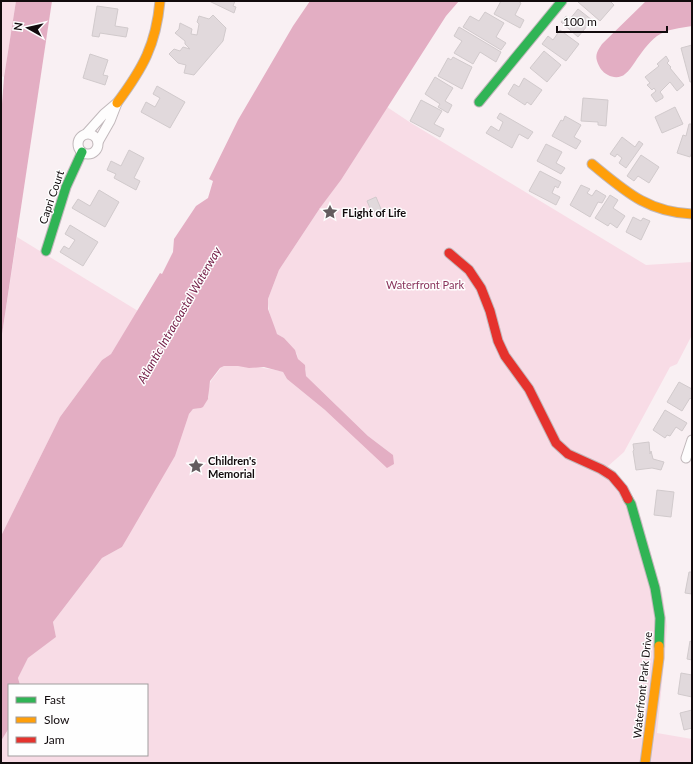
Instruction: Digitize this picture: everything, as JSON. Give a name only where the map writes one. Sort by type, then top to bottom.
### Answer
[{"type":"street","name":"Capri Court","points":[[117,103],[94,153],[89,154],[82,152],[78,147],[78,140],[117,103],[137,77],[150,50],[157,27],[160,1]]},
{"type":"street","points":[[479,102],[562,1]]},
{"type":"street","points":[[87,133],[94,135],[98,142]]},
{"type":"street","name":"Capri Court","points":[[46,251],[66,187],[82,152]]},
{"type":"street","points":[[592,164],[633,196],[654,207],[676,213],[692,214]]},
{"type":"street","name":"Waterfront Park Drive","points":[[449,253],[469,270],[476,279],[486,299],[498,341],[505,356],[529,389],[556,443],[564,452],[572,457],[602,469],[612,476],[624,489],[631,504],[655,588],[660,618],[659,658],[645,763]]},
{"type":"street","points":[[686,458],[692,440]]},
{"type":"green space","points":[[1,1],[16,1],[4,77],[1,76]]},
{"type":"green space","name":"Waterfront Park","points":[[387,107],[646,265],[692,262],[692,335],[677,364],[670,367],[624,452],[607,467],[641,518],[663,597],[667,626],[657,733],[692,739],[692,763],[1,763],[1,741],[8,730],[8,756],[148,756],[148,684],[20,684],[18,678],[28,658],[56,637],[53,622],[102,558],[122,547],[189,414],[193,409],[201,408],[209,397],[210,383],[222,367],[228,365],[244,366],[283,372],[287,379],[325,410],[393,455],[368,436],[306,376],[306,369],[298,359],[297,354],[284,338],[277,334],[268,307],[268,299],[279,270],[320,208],[341,180]]},
{"type":"green space","points":[[17,237],[138,311],[111,354],[102,360],[60,417],[1,536],[1,341]]},
{"type":"water","points":[[16,1],[52,1],[1,341],[1,117],[4,77]]},
{"type":"water","name":"Atlantic Intracoastal Waterway","points":[[310,1],[459,1],[446,16],[341,180],[320,208],[279,270],[268,299],[268,309],[277,334],[284,338],[295,350],[298,359],[305,365],[306,376],[368,436],[393,455],[394,464],[387,468],[325,410],[287,379],[283,372],[264,367],[249,368],[224,366],[220,368],[210,381],[208,399],[203,407],[193,409],[189,414],[175,456],[122,547],[102,558],[53,622],[56,637],[28,658],[18,678],[20,684],[8,684],[8,730],[1,741],[1,536],[60,417],[102,360],[111,354],[160,273],[162,274],[173,252],[174,239],[196,206],[208,198],[213,181],[209,179],[238,120],[293,26]]},
{"type":"water","points":[[646,1],[692,1],[692,26],[674,29],[657,36],[642,52],[629,70],[621,76],[612,77],[602,71],[596,59],[598,50],[602,44]]},
{"type":"building","points":[[209,1],[235,1],[233,6],[236,7],[234,13]]},
{"type":"building","points":[[501,1],[518,1],[521,3],[515,15],[524,20],[520,28],[494,14]]},
{"type":"building","points":[[610,1],[614,5],[600,21],[578,2]]},
{"type":"building","points":[[97,6],[118,9],[115,26],[128,28],[126,37],[100,33],[99,37],[92,36]]},
{"type":"building","points":[[578,9],[592,20],[578,37],[561,22],[566,16],[570,19]]},
{"type":"building","points":[[485,12],[504,23],[496,37],[506,43],[501,50],[463,27],[470,16],[479,21]]},
{"type":"building","points":[[213,15],[226,28],[223,41],[194,75],[184,73],[186,65],[178,63],[169,54],[174,49],[180,51],[183,47],[190,49],[185,44],[185,41],[175,33],[179,29],[180,23],[192,29],[191,34],[197,35],[199,24],[197,22],[199,16],[209,19]]},
{"type":"building","points":[[459,27],[501,52],[496,62],[480,52],[473,64],[454,53],[462,41],[454,36]]},
{"type":"building","points":[[560,30],[579,44],[566,61],[542,44],[548,36],[553,40]]},
{"type":"building","points":[[692,45],[692,82],[690,82],[681,48]]},
{"type":"building","points":[[544,51],[561,65],[547,82],[530,68]]},
{"type":"building","points":[[90,54],[108,60],[103,75],[108,76],[105,85],[83,78]]},
{"type":"building","points":[[666,56],[669,61],[667,63],[671,67],[670,68],[684,85],[677,91],[670,82],[660,92],[663,98],[656,102],[651,95],[656,91],[654,88],[652,90],[647,85],[650,83],[645,77],[659,66],[657,64]]},
{"type":"building","points":[[453,57],[472,67],[462,89],[438,76],[448,58],[451,60]]},
{"type":"building","points":[[435,77],[453,88],[445,101],[452,105],[448,113],[438,107],[440,104],[425,94]]},
{"type":"building","points":[[524,78],[542,90],[531,105],[527,102],[525,105],[508,94],[514,84],[519,87]]},
{"type":"building","points":[[157,86],[185,102],[170,128],[141,112],[146,102],[155,107],[160,98],[153,94]]},
{"type":"building","points":[[583,98],[608,100],[606,126],[598,125],[598,122],[581,121]]},
{"type":"building","points":[[421,100],[442,111],[434,124],[444,129],[440,137],[410,121]]},
{"type":"building","points":[[675,107],[683,124],[662,133],[655,117]]},
{"type":"building","points":[[500,113],[533,132],[528,139],[519,134],[512,148],[486,133],[491,126],[499,131],[503,122],[497,118]]},
{"type":"building","points":[[565,116],[581,125],[574,137],[581,141],[576,149],[552,136]]},
{"type":"building","points":[[689,124],[692,124],[692,152],[690,157],[677,153],[683,135],[686,136]]},
{"type":"building","points":[[622,137],[635,147],[639,141],[643,144],[626,168],[619,163],[622,158],[617,154],[615,157],[610,154]]},
{"type":"building","points":[[546,144],[562,152],[556,163],[565,168],[561,174],[537,161]]},
{"type":"building","points":[[129,150],[144,158],[134,178],[140,181],[136,190],[114,178],[116,174],[107,170],[111,161],[121,166]]},
{"type":"building","points":[[641,155],[659,167],[649,183],[638,176],[634,181],[627,176]]},
{"type":"building","points":[[540,171],[561,182],[558,188],[555,186],[552,193],[560,197],[556,205],[529,191]]},
{"type":"building","points":[[581,185],[590,189],[587,193],[592,196],[596,190],[606,196],[602,203],[598,202],[590,217],[570,205]]},
{"type":"building","points":[[99,190],[119,202],[105,227],[72,208],[78,199],[90,206]]},
{"type":"building","points":[[610,195],[618,200],[613,208],[625,216],[617,228],[610,223],[608,226],[595,218]]},
{"type":"building","points":[[376,197],[381,209],[372,213],[367,201]]},
{"type":"building","points":[[633,217],[641,221],[643,218],[650,221],[641,240],[626,232]]},
{"type":"building","points":[[70,225],[98,242],[83,266],[60,252],[64,246],[69,249],[75,240],[65,234]]},
{"type":"building","points":[[679,382],[692,389],[692,400],[690,398],[682,411],[667,402]]},
{"type":"building","points":[[665,410],[687,423],[682,431],[676,427],[670,436],[667,435],[665,438],[653,430]]},
{"type":"building","points":[[649,442],[650,454],[651,451],[653,459],[664,462],[661,470],[652,468],[636,470],[633,444]]},
{"type":"building","points":[[657,490],[674,492],[671,517],[654,515]]},
{"type":"building","points":[[689,572],[692,572],[692,594],[685,593]]},
{"type":"building","points":[[690,641],[692,642],[692,660],[687,659]]},
{"type":"building","points":[[681,673],[692,675],[692,697],[678,694]]},
{"type":"building","points":[[692,710],[692,728],[684,730],[680,713]]},
{"type":"traffic: fast","points":[[479,102],[562,1]]},
{"type":"traffic: fast","points":[[46,251],[66,187],[82,152]]},
{"type":"traffic: fast","points":[[628,499],[631,504],[655,588],[660,618],[659,646]]},
{"type":"traffic: slow","points":[[117,103],[141,67],[147,55],[155,31],[160,1]]},
{"type":"traffic: slow","points":[[592,164],[626,191],[649,204],[662,209],[692,214]]},
{"type":"traffic: slow","points":[[645,763],[659,658],[659,646]]},
{"type":"traffic: jam","points":[[449,253],[469,270],[481,288],[490,311],[498,341],[505,356],[529,389],[556,443],[568,454],[601,469],[612,476],[623,489],[628,499]]},
{"type":"place","name":"FLight of Life","points":[[330,212]]},
{"type":"place","name":"Children's Memorial","points":[[196,466]]}]
